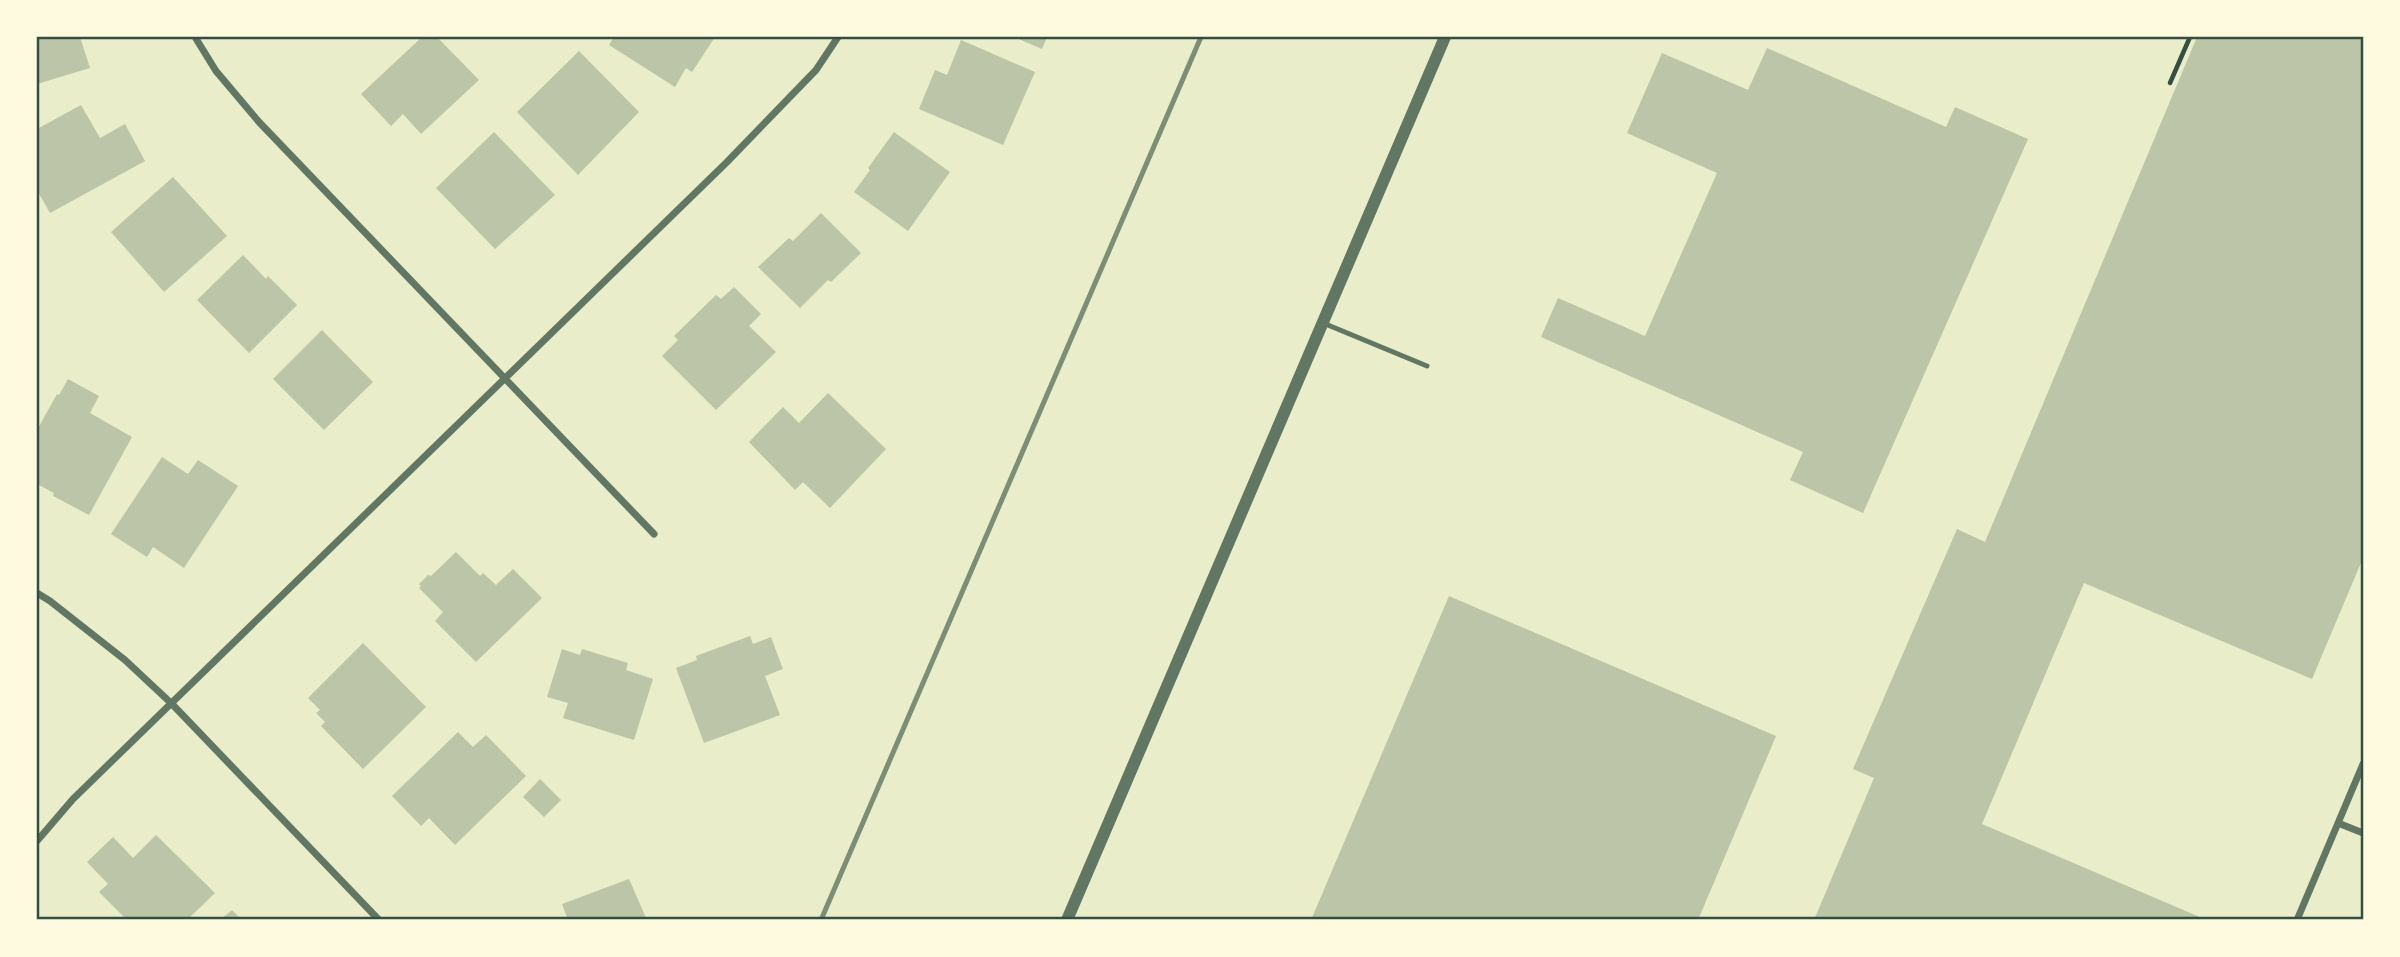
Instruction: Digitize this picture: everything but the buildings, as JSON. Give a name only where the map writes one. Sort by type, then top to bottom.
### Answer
[{"type":"street","points":[[195,37],[216,71],[259,122],[654,534]]},
{"type":"street","points":[[37,842],[73,799],[727,162],[816,70],[838,37]]},
{"type":"street","points":[[1067,920],[1445,37]]},
{"type":"street","points":[[37,593],[125,660],[172,704],[379,920]]},
{"type":"street","points":[[2297,920],[2363,764]]},
{"type":"street","points":[[2338,823],[2363,833]]},
{"type":"lane","points":[[1322,323],[1427,366]]},
{"type":"path","points":[[2170,83],[2190,37]]},
{"type":"railway","points":[[821,920],[1201,37]]}]
